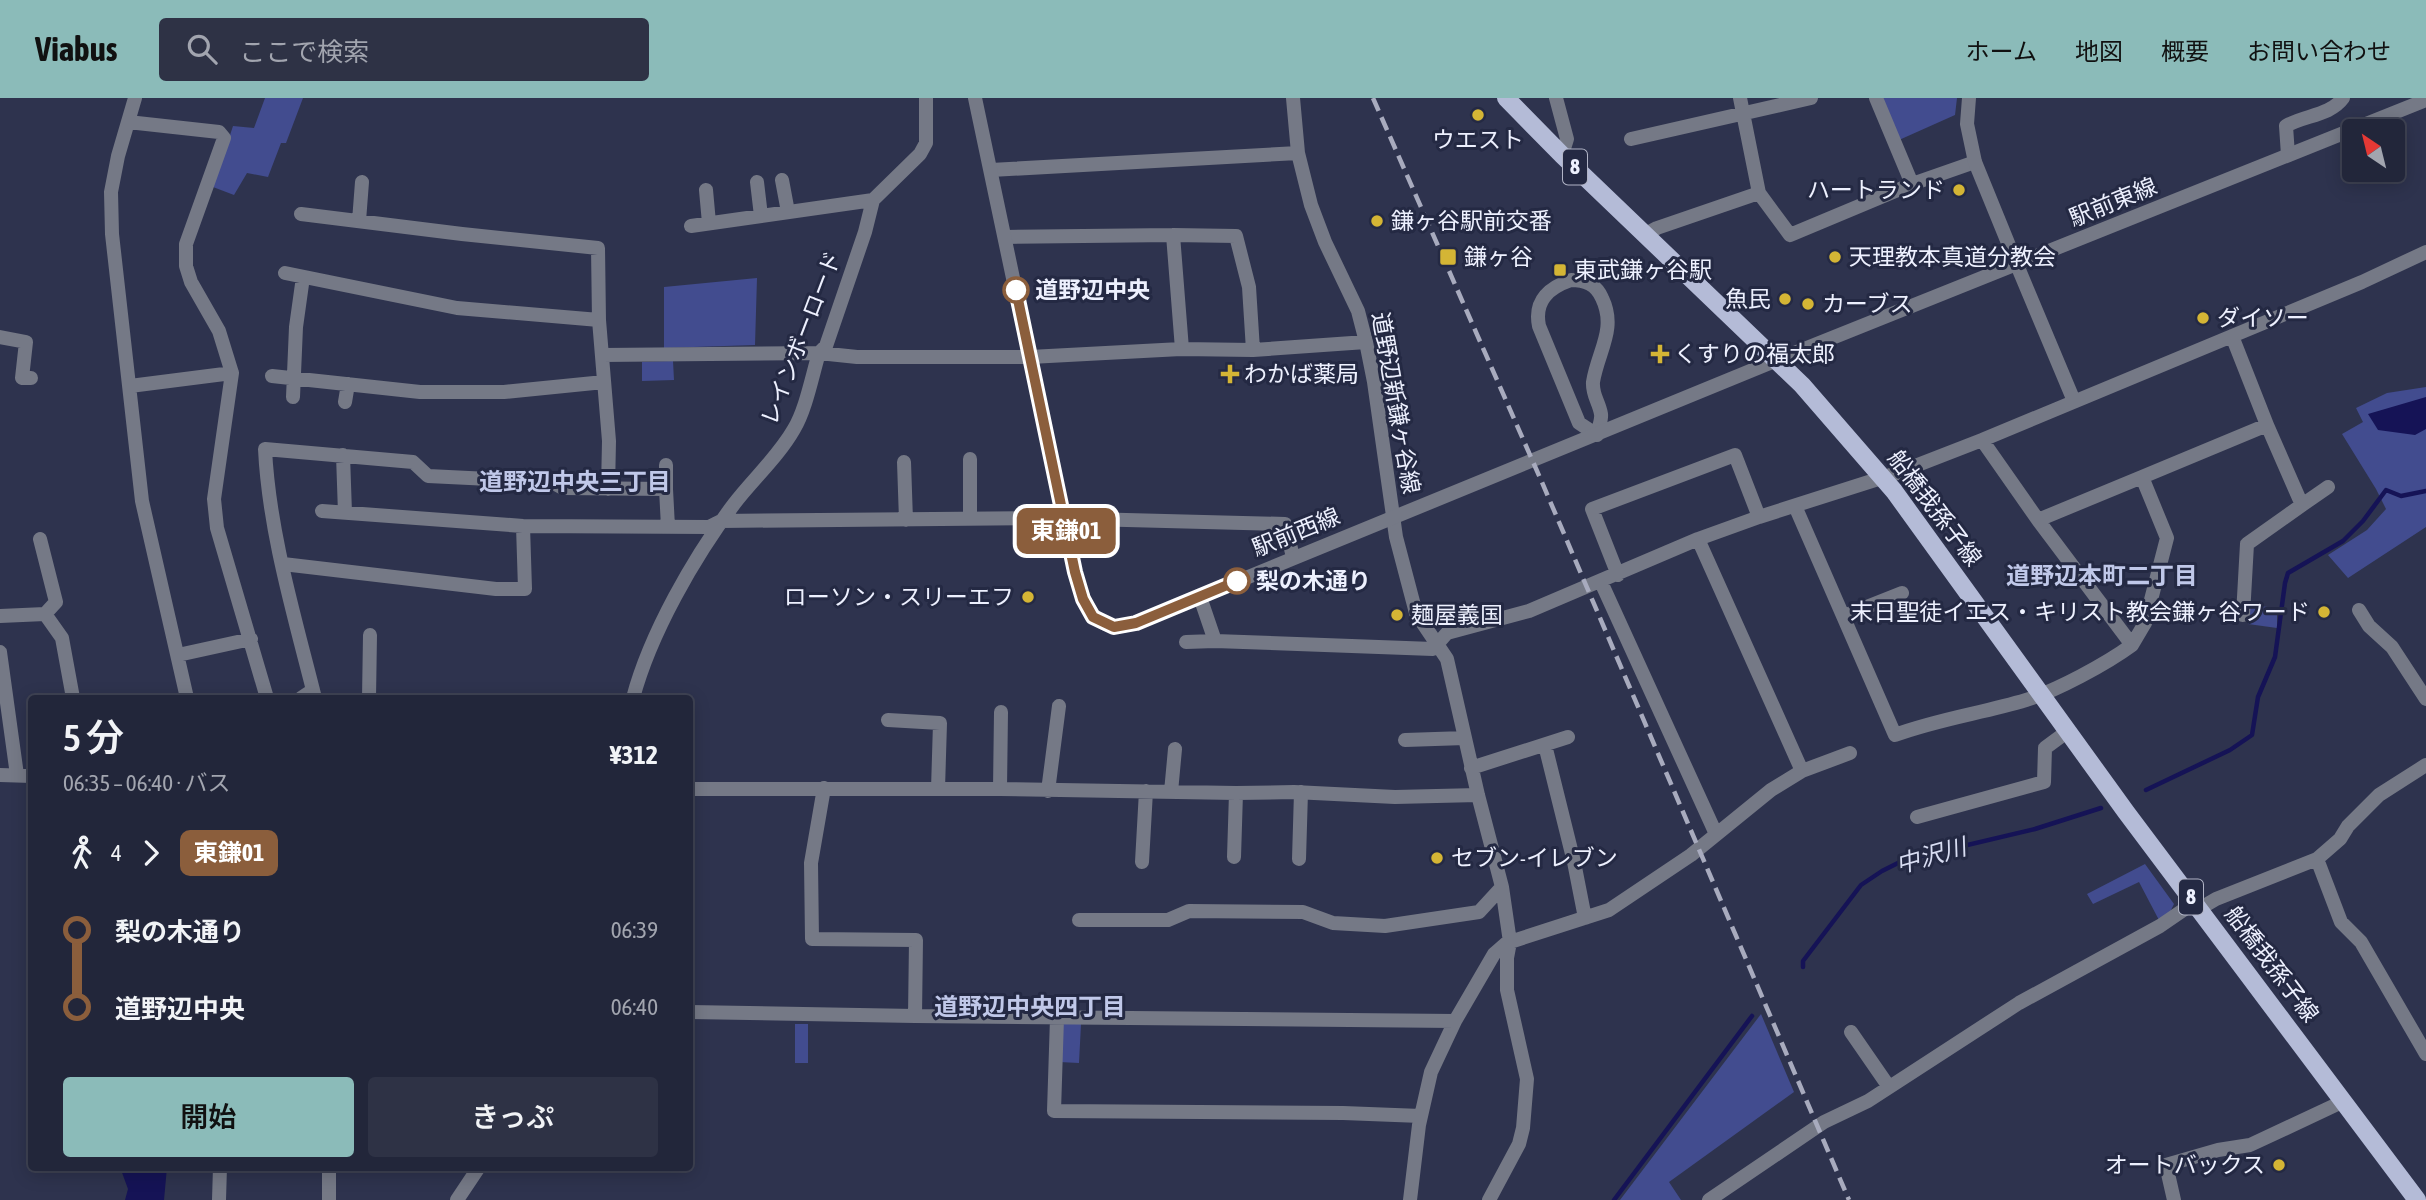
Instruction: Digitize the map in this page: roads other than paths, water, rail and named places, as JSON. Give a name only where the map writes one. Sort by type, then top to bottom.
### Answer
[{"type":"main road","name":"船橋我孫子線","points":[[1506,98],[1644,235],[1777,360],[1883,478],[2417,1200]]},
{"type":"street","points":[[135,98],[118,156],[111,192],[112,234],[142,501],[186,695]]},
{"type":"street","points":[[691,226],[873,200],[920,154],[926,143],[926,98]]},
{"type":"street","name":"駅前西線","points":[[975,98],[1083,599],[1093,617],[1114,627],[1136,623],[1777,360]]},
{"type":"street","name":"道野辺新鎌ヶ谷線","points":[[1293,98],[1298,153],[1311,205],[1357,311],[1366,342],[1396,537],[1416,614],[1447,659],[1471,768],[1502,887],[1510,941],[1507,990],[1527,1079],[1520,1143],[1489,1200]]},
{"type":"street","points":[[1556,98],[1567,139],[1562,155]]},
{"type":"street","points":[[1740,98],[1759,193],[1790,235],[1912,184],[1975,162]]},
{"type":"street","points":[[1631,139],[1811,98]]},
{"type":"street","points":[[1876,98],[1912,184]]},
{"type":"street","points":[[1969,98],[1967,124],[1975,162],[2074,401]]},
{"type":"street","points":[[2288,156],[2286,126],[2296,120],[2323,113],[2343,98]]},
{"type":"street","name":"駅前東線","points":[[1777,360],[2426,100]]},
{"type":"street","points":[[128,122],[219,132],[224,138],[186,244],[186,266],[191,282],[219,331],[232,373],[214,499],[217,527],[266,695]]},
{"type":"street","points":[[991,170],[1298,153]]},
{"type":"street","points":[[782,180],[788,212]]},
{"type":"street","points":[[359,221],[362,182]]},
{"type":"street","points":[[757,182],[761,216]]},
{"type":"street","points":[[706,190],[709,223]]},
{"type":"street","points":[[1644,235],[1657,228],[1759,193]]},
{"type":"street","name":"レインボーロード","points":[[635,695],[638,679],[681,587],[721,521],[776,456],[796,426],[819,353],[826,346],[865,232],[873,200]]},
{"type":"street","points":[[301,214],[598,248],[600,320],[609,441],[608,489]]},
{"type":"street","points":[[1173,235],[1182,349]]},
{"type":"street","points":[[1005,237],[1236,236],[1249,288],[1253,350]]},
{"type":"street","points":[[1186,642],[1433,649],[1447,633],[1529,611],[1698,539],[1883,478],[1982,440],[2426,252]]},
{"type":"street","points":[[285,273],[457,308],[600,320]]},
{"type":"street","points":[[293,397],[292,379],[303,277]]},
{"type":"street","points":[[1571,280],[1592,284],[1600,293],[1608,311],[1609,323],[1593,383],[1593,394],[1601,414],[1597,435],[1579,423],[1537,316],[1542,298],[1549,291],[1571,280]]},
{"type":"street","points":[[2232,336],[2302,505]]},
{"type":"street","points":[[0,337],[26,342],[22,378],[31,378]]},
{"type":"street","points":[[602,355],[819,353],[856,357],[1030,357],[1182,349],[1253,350],[1366,342]]},
{"type":"street","points":[[130,386],[232,373]]},
{"type":"street","points":[[272,376],[420,392],[504,392],[604,382]]},
{"type":"street","points":[[345,402],[348,384]]},
{"type":"street","points":[[2038,520],[2267,425]]},
{"type":"street","points":[[1982,440],[2132,645]]},
{"type":"street","points":[[310,695],[267,480],[265,449],[413,462],[428,476],[552,482],[564,488],[666,489]]},
{"type":"street","points":[[1618,575],[1592,509],[1735,455],[1759,517]]},
{"type":"street","points":[[343,456],[345,513]]},
{"type":"street","points":[[970,459],[970,519]]},
{"type":"street","points":[[904,461],[906,520]]},
{"type":"street","points":[[666,464],[668,527]]},
{"type":"street","points":[[1795,506],[1895,735],[1923,724],[2042,694],[2117,656],[2132,645],[2145,623],[2167,538],[2142,477]]},
{"type":"street","points":[[2243,615],[2247,544],[2328,486]]},
{"type":"street","points":[[322,512],[523,526],[709,527],[721,521],[970,519],[1292,524],[1293,557]]},
{"type":"street","points":[[283,564],[496,590],[525,589],[523,526]]},
{"type":"street","points":[[0,616],[45,614],[56,602],[40,539]]},
{"type":"street","points":[[1698,539],[1802,771]]},
{"type":"street","points":[[1601,582],[1716,834]]},
{"type":"street","points":[[1844,616],[1902,593]]},
{"type":"street","points":[[1200,597],[1215,641]]},
{"type":"street","points":[[2359,610],[2369,626],[2392,647],[2426,699]]},
{"type":"street","points":[[45,614],[62,638],[72,695]]},
{"type":"street","points":[[369,695],[370,635]]},
{"type":"street","points":[[178,655],[251,639]]},
{"type":"street","points":[[0,652],[24,775],[0,775]]},
{"type":"street","points":[[1048,791],[1059,706]]},
{"type":"street","points":[[1000,789],[1002,712]]},
{"type":"street","points":[[888,720],[940,723],[938,789]]},
{"type":"street","points":[[1917,817],[2044,782],[2045,748],[2068,731]]},
{"type":"street","points":[[1471,768],[1568,737]]},
{"type":"street","points":[[1405,740],[1465,738]]},
{"type":"street","points":[[1545,745],[1585,918]]},
{"type":"street","points":[[1171,792],[1175,749]]},
{"type":"street","points":[[1410,1200],[1421,1116],[1431,1072],[1455,1021],[1493,954],[1510,941],[1609,910],[1691,855],[1771,790],[1802,771],[1850,753]]},
{"type":"street","points":[[1709,1200],[1824,1122],[1868,1101],[2020,1003],[2197,905],[2317,859],[2340,839],[2348,826],[2379,795],[2426,765]]},
{"type":"street","points":[[824,788],[811,863],[812,939],[916,940],[915,1016]]},
{"type":"street","points":[[693,789],[1301,792],[1395,797],[1478,795]]},
{"type":"street","points":[[1142,862],[1146,792]]},
{"type":"street","points":[[1300,859],[1301,792]]},
{"type":"street","points":[[1234,857],[1236,793]]},
{"type":"street","points":[[2317,859],[2341,922],[2361,942],[2426,1054]]},
{"type":"street","points":[[1079,920],[1168,920],[1189,911],[1303,912],[1334,923],[1385,926],[1479,912],[1502,887]]},
{"type":"street","points":[[693,1012],[1455,1021]]},
{"type":"street","points":[[1057,1018],[1055,1111],[1421,1116]]},
{"type":"street","points":[[1851,1032],[1889,1087]]},
{"type":"street","points":[[2174,1200],[2166,1166],[2218,1150],[2250,1145],[2344,1101]]},
{"type":"street","points":[[219,1200],[220,1171]]},
{"type":"street","points":[[328,1171],[328,1200]]},
{"type":"street","points":[[457,1200],[476,1171]]},
{"type":"waterway","points":[[2146,790],[2230,750],[2252,735],[2258,697],[2275,657],[2288,573],[2343,541],[2363,521],[2386,490],[2401,496],[2426,491]]},
{"type":"waterway","name":"中沢川","points":[[1803,967],[1803,961],[1861,885],[1882,871],[1904,860],[2035,829],[2101,808]]},
{"type":"waterway","name":"中沢川","points":[[1614,1200],[1752,1016]]},
{"type":"railway","points":[[1373,98],[1541,480],[1849,1200]]},
{"type":"place","name":"ウエスト","points":[[1478,115]]},
{"type":"place","name":"ハートランド","points":[[1959,190]]},
{"type":"place","name":"鎌ヶ谷駅前交番","points":[[1377,221]]},
{"type":"place","name":"鎌ヶ谷","points":[[1448,257]]},
{"type":"place","name":"天理教本真道分教会","points":[[1835,257]]},
{"type":"place","name":"東武鎌ヶ谷駅","points":[[1560,270]]},
{"type":"place","name":"道野辺中央","points":[[1016,290]]},
{"type":"place","name":"魚民","points":[[1785,299]]},
{"type":"place","name":"カーブス","points":[[1808,304]]},
{"type":"place","name":"ダイソー","points":[[2203,318]]},
{"type":"place","name":"くすりの福太郎","points":[[1660,354]]},
{"type":"place","name":"わかば薬局","points":[[1230,374]]},
{"type":"place","name":"梨の木通り","points":[[1237,581]]},
{"type":"place","name":"ローソン・スリーエフ","points":[[1028,597]]},
{"type":"place","name":"末日聖徒イエス・キリスト教会鎌ヶ谷ワード","points":[[2324,612]]},
{"type":"place","name":"麺屋義国","points":[[1397,615]]},
{"type":"place","name":"セブン-イレブン","points":[[1437,858]]},
{"type":"place","name":"オートバックス","points":[[2279,1165]]},
{"type":"district","name":"道野辺中央三丁目","points":[[575,482]]},
{"type":"district","name":"道野辺本町二丁目","points":[[2102,576]]},
{"type":"district","name":"道野辺中央四丁目","points":[[1030,1007]]}]
